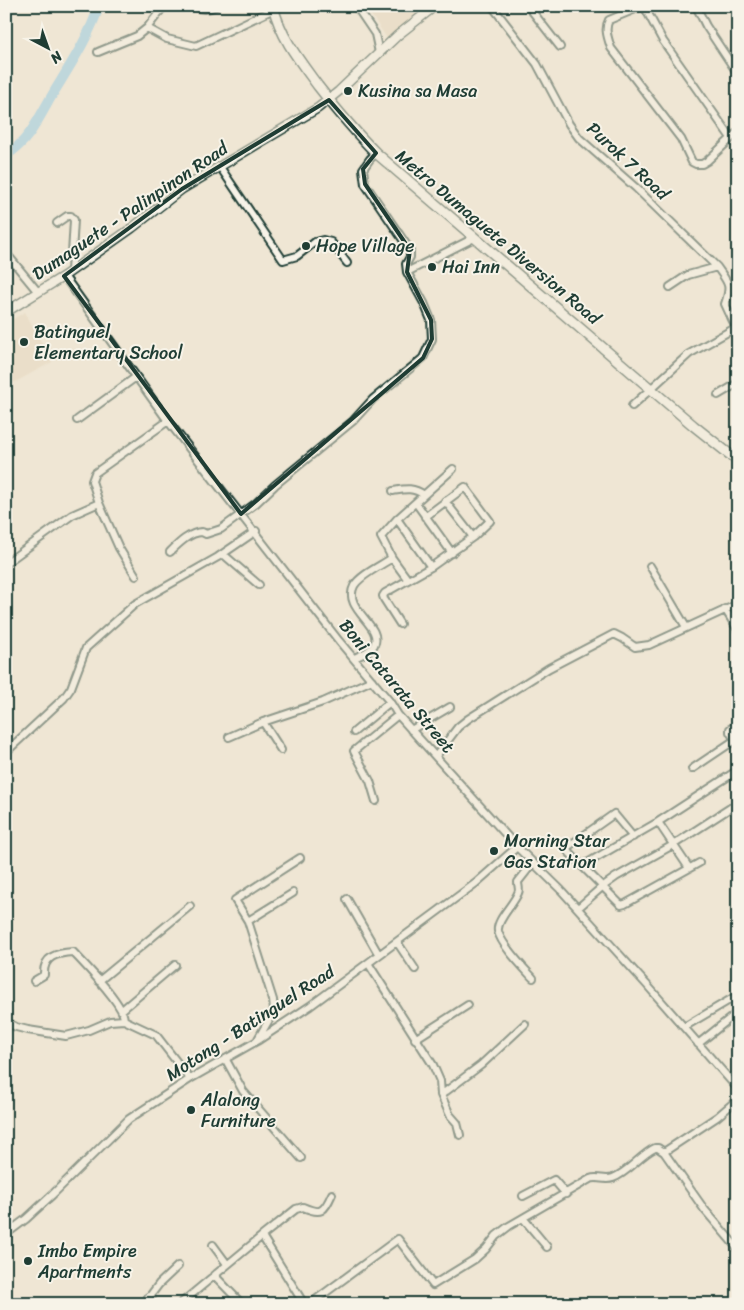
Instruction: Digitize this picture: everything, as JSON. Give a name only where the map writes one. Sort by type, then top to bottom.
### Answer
[{"type":"highway","name":"Metro Dumaguete Diversion Road","points":[[274,7],[285,39],[329,100],[376,154],[738,461]]},
{"type":"main road","name":"Dumaguete - Palinpinon Road","points":[[6,312],[68,273],[182,190],[307,116],[329,100],[379,53],[435,6]]},
{"type":"street","points":[[98,52],[137,36],[147,28],[164,6]]},
{"type":"street","points":[[192,6],[209,10],[216,6]]},
{"type":"street","points":[[356,6],[375,34],[379,53]]},
{"type":"street","name":"Purok 7 Road","points":[[492,6],[536,64],[569,124],[579,138],[636,188],[717,267],[727,281],[729,291],[725,304],[736,330]]},
{"type":"street","points":[[528,6],[560,47]]},
{"type":"street","points":[[731,138],[663,41],[644,6],[609,20],[606,25],[611,48],[681,139],[692,162],[702,164],[707,161],[738,132]]},
{"type":"street","points":[[696,6],[706,26],[738,74]]},
{"type":"street","points":[[147,28],[167,39],[196,46],[274,7]]},
{"type":"street","points":[[170,552],[184,539],[197,532],[206,534],[221,529],[256,504],[275,485],[352,421],[373,399],[423,358],[432,339],[431,320],[407,272],[406,264],[410,257],[410,250],[365,184],[363,169],[370,158],[376,154]]},
{"type":"street","points":[[220,167],[283,260],[297,256],[314,242],[323,240],[331,242],[347,262]]},
{"type":"street","points":[[57,223],[67,216],[71,216],[74,220],[68,273]]},
{"type":"street","points":[[407,272],[474,238]]},
{"type":"street","points":[[6,253],[38,292]]},
{"type":"street","points":[[670,287],[688,274],[717,267]]},
{"type":"street","name":"Boni Catarata Street","points":[[68,273],[136,377],[168,421],[390,702],[398,715],[518,847],[578,908],[738,1089]]},
{"type":"street","points":[[632,406],[689,354],[736,330]]},
{"type":"street","points":[[76,420],[136,377]]},
{"type":"street","points":[[718,395],[738,383]]},
{"type":"street","points":[[136,576],[119,548],[99,503],[92,481],[95,473],[168,421]]},
{"type":"street","points":[[408,580],[392,558],[381,538],[398,519],[452,469]]},
{"type":"street","points":[[400,624],[383,596],[452,553],[490,521],[467,488],[463,488],[425,516]]},
{"type":"street","points":[[393,491],[412,489],[424,495]]},
{"type":"street","points":[[445,501],[473,537]]},
{"type":"street","points":[[6,563],[72,515],[99,503]]},
{"type":"street","points":[[416,503],[452,553]]},
{"type":"street","points":[[398,519],[431,567]]},
{"type":"street","points":[[6,752],[64,698],[71,688],[86,648],[135,604],[223,554],[256,531]]},
{"type":"street","points":[[223,554],[259,585]]},
{"type":"street","points":[[354,658],[368,651],[374,645],[375,637],[372,628],[355,607],[352,597],[354,586],[360,579],[392,558]]},
{"type":"street","points":[[650,566],[686,627]]},
{"type":"street","points":[[436,756],[458,727],[468,719],[549,668],[614,634],[635,647],[649,645],[738,604]]},
{"type":"street","points":[[725,609],[738,630]]},
{"type":"street","points":[[228,737],[263,722],[324,702],[372,680]]},
{"type":"street","points":[[354,732],[390,702]]},
{"type":"street","points":[[412,730],[450,707]]},
{"type":"street","points":[[376,801],[370,781],[354,751],[398,715]]},
{"type":"street","points":[[263,722],[281,750]]},
{"type":"street","points":[[692,769],[736,742],[730,729],[738,724]]},
{"type":"street","points":[[582,866],[658,822],[738,770]]},
{"type":"street","points":[[578,908],[602,887],[673,845],[738,803]]},
{"type":"street","points":[[633,837],[614,814],[566,848],[566,850],[618,902],[625,904],[698,862]]},
{"type":"street","points":[[658,822],[689,868]]},
{"type":"street","name":"Motong - Batinguel Road","points":[[6,1234],[52,1195],[129,1119],[190,1079],[226,1060],[310,1006],[476,883],[518,847]]},
{"type":"street","points":[[257,1040],[274,1011],[274,1000],[248,921],[235,900],[300,858]]},
{"type":"street","points":[[533,863],[518,882],[519,891],[498,926],[503,942],[533,978]]},
{"type":"street","points":[[248,921],[293,893]]},
{"type":"street","points":[[347,899],[379,955]]},
{"type":"street","points":[[99,981],[190,906]]},
{"type":"street","points":[[397,942],[415,969]]},
{"type":"street","points":[[34,981],[44,975],[43,966],[47,960],[61,953],[73,952],[122,1010],[124,1020]]},
{"type":"street","points":[[368,963],[437,1074],[440,1081],[441,1096],[450,1115],[457,1123],[460,1134]]},
{"type":"street","points":[[122,1010],[175,965]]},
{"type":"street","points":[[684,1027],[738,995]]},
{"type":"street","points":[[415,1039],[468,1006]]},
{"type":"street","points":[[698,1044],[738,1012]]},
{"type":"street","points":[[6,1022],[28,1030],[66,1036],[110,1022],[124,1020],[156,1035],[190,1079]]},
{"type":"street","points":[[441,1096],[486,1061],[525,1024]]},
{"type":"street","points":[[226,1060],[243,1091],[301,1158]]},
{"type":"street","points":[[664,1152],[717,1117],[738,1099]]},
{"type":"street","points":[[310,1304],[398,1238],[433,1285],[475,1259],[503,1230],[594,1177],[607,1180],[616,1177],[652,1149],[658,1148],[664,1152],[704,1208],[738,1249]]},
{"type":"street","points":[[523,1196],[554,1180],[566,1194]]},
{"type":"street","points":[[180,1304],[227,1264],[300,1207],[316,1212],[321,1211],[325,1208],[332,1194]]},
{"type":"street","points":[[523,1218],[547,1247]]},
{"type":"street","points":[[262,1236],[304,1304]]},
{"type":"street","points":[[213,1245],[227,1264]]},
{"type":"street","points":[[144,1304],[148,1297],[178,1266]]},
{"type":"street","points":[[214,1275],[239,1301]]},
{"type":"street","points":[[148,1297],[155,1304]]},
{"type":"highlighted area","points":[[329,100],[376,153],[363,169],[365,184],[410,250],[407,272],[431,320],[432,339],[423,358],[241,514],[64,276],[182,189]]},
{"type":"shaded area","points":[[365,6],[421,6],[424,12],[389,41]]},
{"type":"shaded area","name":"Batinguel Elementary School","points":[[25,312],[52,362],[6,387],[6,323]]},
{"type":"waterway","points":[[6,155],[22,142],[34,126],[79,50],[99,6]]},
{"type":"place","name":"Kusina sa Masa","points":[[348,91]]},
{"type":"place","name":"Hope Village","points":[[306,246]]},
{"type":"place","name":"Hai Inn","points":[[432,267]]},
{"type":"place","name":"Batinguel Elementary School","points":[[24,342]]},
{"type":"place","name":"Morning Star Gas Station","points":[[494,851]]},
{"type":"place","name":"Alalong Furniture","points":[[191,1110]]},
{"type":"place","name":"Imbo Empire Apartments","points":[[28,1261]]}]
